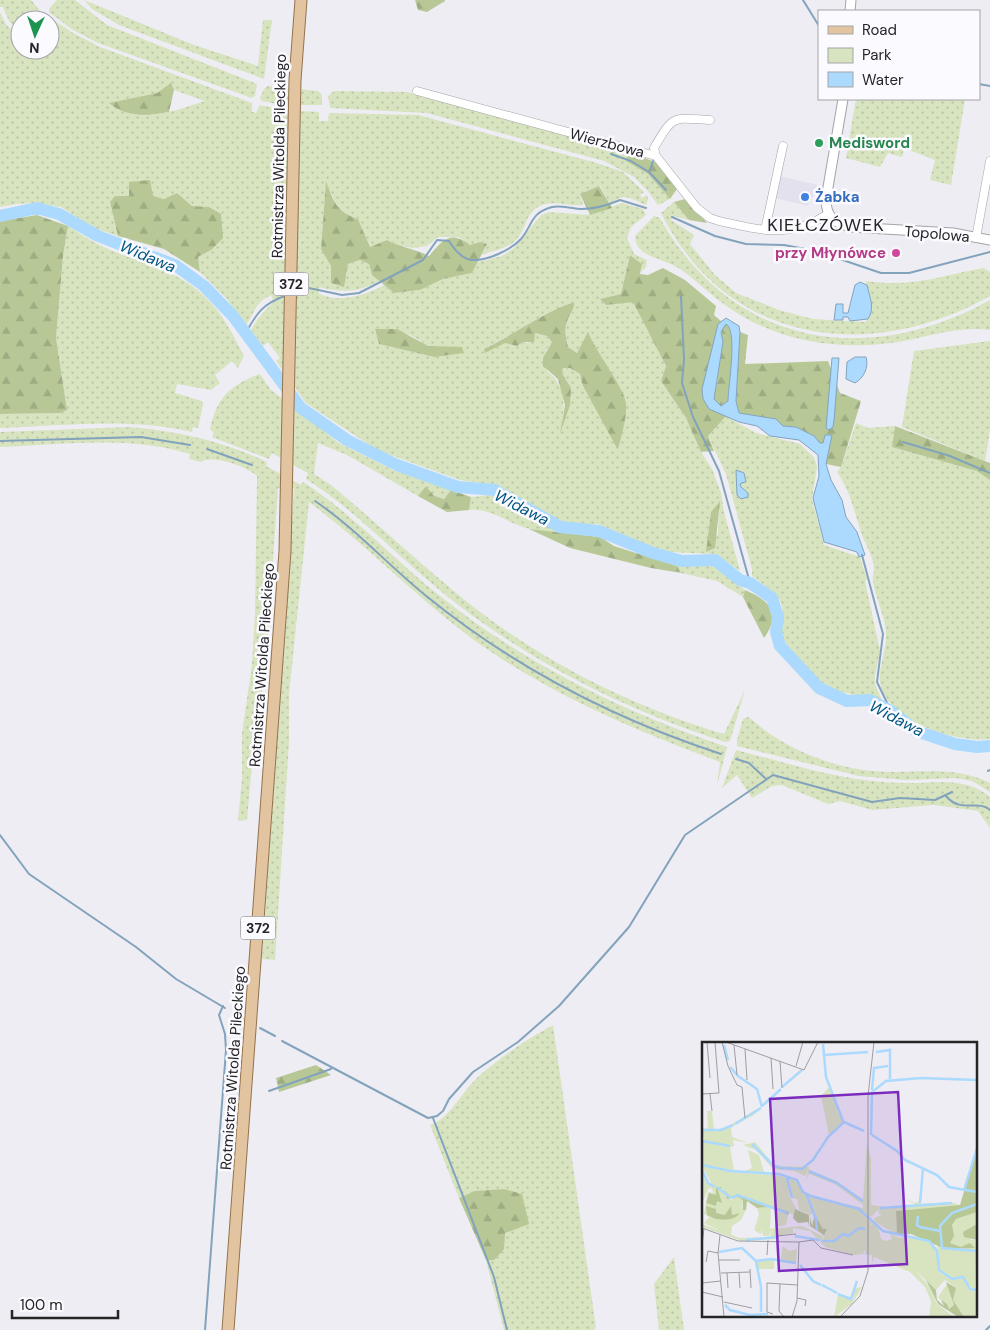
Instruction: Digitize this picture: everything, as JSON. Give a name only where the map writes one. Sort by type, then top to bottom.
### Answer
[{"type":"main road","name":"Rotmistrza Witolda Pileckiego","points":[[228,1330],[272,726],[287,488],[294,80],[301,0]]},
{"type":"street","name":"Wierzbowa","points":[[417,91],[656,156],[697,208],[710,218],[782,232],[814,223],[828,214]]},
{"type":"street","points":[[828,214],[826,199],[843,100]]},
{"type":"street","points":[[656,156],[654,148],[672,120],[678,118],[710,120]]},
{"type":"street","points":[[765,230],[783,146]]},
{"type":"street","points":[[976,238],[990,161]]},
{"type":"street","name":"Topolowa","points":[[828,214],[837,223],[850,227],[941,232],[990,240]]},
{"type":"shaded area","points":[[780,176],[822,186],[809,200],[808,206],[775,198]]},
{"type":"green space","points":[[0,0],[31,0],[39,10],[10,10],[10,22],[3,7],[0,7]]},
{"type":"green space","points":[[57,0],[75,0],[107,25],[257,84],[255,96],[251,98],[98,43],[73,30],[60,20],[60,10],[49,9]]},
{"type":"green space","points":[[84,0],[194,45],[258,66],[263,20],[272,20],[264,79],[119,25],[92,9]]},
{"type":"green space","points":[[415,0],[445,1],[427,12],[418,10]]},
{"type":"green space","points":[[0,12],[10,29],[10,60],[60,60],[60,24],[100,47],[252,103],[252,112],[256,113],[260,105],[282,110],[319,112],[319,121],[328,121],[329,113],[418,115],[597,163],[623,172],[644,192],[640,195],[642,198],[647,195],[646,205],[628,197],[620,198],[610,204],[600,186],[580,194],[583,205],[554,203],[538,207],[530,214],[520,235],[514,242],[501,249],[482,255],[487,245],[480,242],[470,245],[459,237],[438,237],[427,246],[413,248],[398,245],[387,240],[370,247],[358,219],[345,213],[337,205],[326,183],[321,248],[331,266],[346,277],[348,264],[360,260],[369,264],[372,275],[380,280],[358,290],[350,291],[319,287],[319,294],[336,298],[352,297],[384,285],[394,293],[420,290],[443,279],[472,273],[478,262],[502,256],[514,248],[541,215],[549,212],[590,215],[622,203],[643,209],[646,215],[631,227],[627,238],[634,254],[647,260],[646,267],[641,272],[642,264],[630,255],[621,294],[601,299],[606,305],[633,301],[666,366],[661,381],[686,418],[701,452],[712,469],[721,493],[724,512],[740,571],[715,554],[670,552],[646,545],[598,524],[569,524],[557,520],[496,486],[460,480],[377,450],[306,403],[276,361],[280,358],[268,342],[263,346],[251,330],[261,315],[273,303],[272,295],[259,304],[246,325],[226,298],[200,272],[198,257],[211,250],[209,207],[192,206],[177,193],[164,199],[153,196],[129,182],[129,197],[110,202],[118,236],[94,228],[61,207],[33,203],[0,207]],"holes":[[[171,84],[174,90],[205,101],[169,112],[143,115],[131,114],[120,110],[110,103],[157,93]],[[574,302],[574,308],[566,325],[568,347],[577,353],[588,333],[592,344],[613,376],[619,450],[583,386],[580,374],[570,368],[563,368],[562,373],[571,388],[561,429],[563,397],[558,383],[547,371],[546,351],[552,342],[547,336],[535,333],[529,343],[523,342],[517,346],[505,343],[485,348]],[[375,329],[393,330],[416,338],[429,349],[434,357],[379,344]],[[719,502],[718,534],[707,552],[710,520]]]},
{"type":"green space","points":[[171,83],[174,90],[169,112],[138,115],[123,111],[109,103],[157,93]]},
{"type":"green space","points":[[268,86],[318,91],[322,95],[322,105],[281,105],[262,101],[260,98],[264,89]]},
{"type":"green space","points":[[334,91],[407,92],[629,152],[626,161],[648,174],[670,199],[658,205],[648,191],[634,177],[604,161],[427,113],[330,108],[328,96]]},
{"type":"green space","points":[[856,100],[965,100],[951,185],[930,180],[935,160],[904,148],[902,157],[888,153],[880,167],[846,158]]},
{"type":"green space","points":[[629,152],[655,162],[677,189],[670,199],[648,174],[626,161]]},
{"type":"green space","points":[[150,180],[153,196],[164,199],[177,193],[192,206],[209,207],[221,214],[223,238],[211,250],[198,257],[200,272],[164,249],[118,236],[110,202],[115,196],[129,196],[129,182]]},
{"type":"green space","points":[[326,181],[340,209],[358,219],[370,247],[387,240],[429,256],[438,245],[447,239],[457,238],[470,245],[480,242],[487,244],[472,273],[443,279],[420,290],[394,293],[372,275],[369,264],[360,260],[348,264],[344,287],[331,283],[331,266],[321,249]]},
{"type":"green space","points":[[599,186],[612,208],[590,215],[580,194]]},
{"type":"green space","points":[[685,199],[707,223],[689,220],[674,202]]},
{"type":"green space","points":[[674,202],[689,220],[673,216],[671,220],[694,235],[690,244],[715,275],[736,293],[779,310],[813,319],[865,322],[868,319],[866,281],[882,283],[911,282],[983,268],[990,272],[990,296],[944,317],[897,330],[850,334],[805,329],[762,315],[723,291],[689,257],[661,213]]},
{"type":"green space","points":[[37,215],[68,226],[63,256],[56,338],[67,410],[60,413],[0,414],[0,221]]},
{"type":"green space","points":[[654,216],[660,218],[689,261],[724,295],[763,318],[805,333],[850,338],[896,334],[943,322],[990,300],[990,330],[964,329],[903,341],[868,345],[823,343],[780,333],[740,315],[674,265],[652,257],[640,249],[636,243],[635,236]]},
{"type":"green space","points":[[68,226],[109,249],[154,266],[191,285],[217,310],[225,322],[244,356],[238,368],[232,361],[215,375],[220,383],[211,390],[177,384],[175,393],[202,401],[203,405],[198,428],[193,427],[192,432],[168,427],[120,424],[72,424],[0,428],[0,414],[60,413],[67,410],[56,338],[63,256]]},
{"type":"green space","points":[[630,255],[642,264],[640,274],[648,275],[663,268],[685,280],[716,306],[714,315],[722,322],[718,324],[711,359],[705,375],[709,409],[726,416],[708,436],[714,451],[701,452],[686,418],[661,381],[666,366],[633,302],[606,305],[600,299],[621,294]]},
{"type":"green space","points":[[574,302],[566,328],[568,347],[577,353],[588,332],[624,397],[626,416],[618,450],[583,386],[580,374],[570,368],[563,368],[562,373],[571,388],[570,405],[560,434],[565,405],[558,379],[543,366],[543,358],[552,342],[547,336],[535,333],[534,342],[523,342],[517,346],[505,343],[485,353],[484,349],[551,312]]},
{"type":"green space","points":[[726,324],[730,329],[732,348],[728,401],[721,406],[714,399],[714,395],[721,354],[722,330]]},
{"type":"green space","points":[[375,329],[397,329],[428,346],[462,347],[464,353],[434,357],[379,344]]},
{"type":"green space","points":[[740,332],[748,335],[745,364],[828,361],[840,393],[861,401],[841,467],[826,464],[830,444],[820,443],[814,436],[796,427],[783,426],[776,419],[739,413],[736,401]]},
{"type":"green space","points":[[990,341],[990,430],[985,461],[902,427],[914,351]]},
{"type":"green space","points":[[260,374],[271,390],[339,443],[395,471],[422,477],[451,490],[444,499],[434,496],[426,486],[418,496],[347,455],[318,443],[314,474],[331,485],[466,601],[525,643],[589,680],[655,710],[724,734],[745,690],[730,741],[725,742],[651,715],[580,682],[545,663],[479,621],[448,597],[343,506],[306,479],[308,473],[272,453],[269,459],[212,437],[214,432],[210,430],[213,419],[220,402],[226,394],[240,383]]},
{"type":"green space","points":[[725,416],[756,433],[800,444],[814,457],[817,467],[812,499],[824,545],[860,557],[867,579],[865,581],[880,651],[875,684],[883,703],[868,697],[842,692],[814,677],[792,653],[781,635],[783,623],[782,606],[775,594],[752,576],[752,569],[726,474],[708,436]]},
{"type":"green space","points":[[856,423],[868,428],[895,426],[892,447],[978,471],[990,480],[990,739],[960,737],[925,727],[909,719],[895,708],[885,696],[880,677],[886,633],[873,582],[874,567],[849,494],[837,472],[841,467]]},
{"type":"green space","points":[[895,426],[990,463],[990,480],[977,471],[892,447]]},
{"type":"green space","points":[[129,427],[182,434],[234,448],[267,462],[266,466],[301,485],[303,482],[356,522],[440,596],[472,621],[506,643],[576,684],[613,702],[727,747],[717,786],[720,762],[653,736],[588,707],[556,691],[495,655],[426,602],[349,534],[309,502],[289,694],[289,742],[275,960],[262,959],[294,488],[278,488],[265,673],[255,732],[247,820],[238,821],[242,778],[242,733],[252,665],[255,613],[257,476],[246,469],[230,463],[213,460],[201,462],[189,459],[190,454],[167,448],[143,445],[71,443],[0,447],[0,432]]},
{"type":"green space","points":[[426,486],[434,496],[444,499],[451,490],[471,497],[469,510],[447,512],[418,496]]},
{"type":"green space","points":[[491,495],[558,532],[530,529],[485,511],[469,510],[471,497]]},
{"type":"green space","points":[[720,501],[715,548],[706,552],[711,512]]},
{"type":"green space","points":[[529,529],[600,537],[614,546],[677,566],[681,573],[651,568],[570,548]]},
{"type":"green space","points":[[713,565],[745,590],[743,597],[717,581],[681,573],[677,566]]},
{"type":"green space","points":[[745,590],[760,598],[770,608],[772,621],[770,629],[764,638],[743,597]]},
{"type":"green space","points":[[748,717],[782,741],[819,759],[846,767],[873,771],[933,771],[962,774],[990,783],[990,792],[972,781],[956,778],[906,780],[859,776],[737,746],[743,719]]},
{"type":"green space","points":[[736,750],[820,772],[862,780],[905,783],[950,782],[971,786],[990,797],[990,828],[978,811],[934,805],[872,810],[840,801],[828,804],[782,785],[772,786],[752,798],[737,775],[722,788]]},
{"type":"green space","points":[[553,1025],[596,1328],[593,1330],[504,1330],[486,1260],[494,1260],[522,1194],[490,1190],[474,1192],[459,1198],[430,1125],[444,1117],[473,1082],[487,1069],[524,1042]]},
{"type":"green space","points":[[316,1065],[331,1075],[279,1092],[276,1078]]},
{"type":"green space","points":[[504,1189],[522,1194],[529,1224],[505,1233],[504,1249],[494,1260],[486,1260],[459,1198],[475,1191]]},
{"type":"green space","points":[[674,1257],[684,1330],[659,1330],[654,1284]]},
{"type":"water","points":[[860,282],[867,285],[872,307],[868,319],[850,321],[848,317],[843,317],[843,320],[834,320],[836,304],[843,304],[843,313],[848,313],[855,285]]},
{"type":"water","points":[[726,318],[739,326],[736,401],[739,413],[776,419],[783,426],[796,427],[814,436],[820,443],[823,443],[825,435],[832,435],[826,464],[831,480],[842,500],[846,517],[857,532],[865,555],[859,557],[857,552],[824,542],[813,498],[819,476],[818,455],[799,440],[770,436],[757,426],[739,422],[709,409],[703,399],[702,389],[718,324]],"holes":[[[726,324],[730,329],[732,347],[728,401],[721,406],[714,399],[723,342],[721,332]]]},
{"type":"water","points":[[855,357],[866,357],[867,365],[863,375],[855,383],[846,379],[847,362]]},
{"type":"water","points":[[832,358],[839,358],[834,421],[833,427],[829,430],[826,428]]},
{"type":"water","points":[[736,470],[744,473],[746,482],[741,483],[740,486],[748,493],[748,497],[741,499],[737,495]]},
{"type":"waterway","points":[[803,0],[818,24]]},
{"type":"waterway","points":[[980,84],[990,86]]},
{"type":"waterway","points":[[611,154],[631,161],[649,172],[653,161]]},
{"type":"waterway","points":[[649,172],[666,190]]},
{"type":"waterway","points":[[296,291],[304,287],[342,295],[359,293],[423,260],[437,240],[449,241],[465,258],[472,260],[485,259],[505,251],[517,243],[536,216],[552,207],[587,209],[620,200],[646,208]]},
{"type":"waterway","name":"Widawa","points":[[0,216],[37,208],[59,214],[98,236],[175,265],[204,286],[233,316],[301,408],[347,440],[397,465],[458,487],[495,490],[560,527],[599,531],[653,553],[682,561],[715,560],[740,580],[750,583],[772,598],[778,617],[776,632],[780,646],[819,688],[847,701],[870,700],[891,711],[916,731],[955,744],[977,747],[990,746]]},
{"type":"waterway","points":[[672,217],[715,236],[746,244],[784,245],[816,251],[881,273],[909,273],[990,252]]},
{"type":"waterway","points":[[245,334],[261,310],[287,295]]},
{"type":"waterway","points":[[681,296],[684,359],[682,383],[693,417],[719,471],[750,583]]},
{"type":"waterway","points":[[0,441],[141,437],[190,445]]},
{"type":"waterway","points":[[903,442],[950,456],[990,473]]},
{"type":"waterway","points":[[207,449],[252,465]]},
{"type":"waterway","points":[[315,501],[357,534],[425,595],[493,645],[566,688],[603,707],[681,740],[721,754]]},
{"type":"waterway","points":[[862,555],[883,634],[877,682],[891,711]]},
{"type":"waterway","points":[[736,759],[749,763],[766,779]]},
{"type":"waterway","points":[[282,1041],[428,1118],[437,1116],[473,1072],[518,1042],[559,1006],[629,927],[685,835],[773,775],[872,802],[900,798],[935,800],[952,792]]},
{"type":"waterway","points":[[946,796],[958,804],[980,806],[990,810]]},
{"type":"waterway","points":[[0,835],[29,874],[136,947],[176,979],[225,1008]]},
{"type":"waterway","points":[[205,1330],[226,1050],[225,1034],[219,1015],[223,1006]]},
{"type":"waterway","points":[[237,1015],[243,1019]]},
{"type":"waterway","points":[[260,1028],[275,1036]]},
{"type":"waterway","points":[[269,1091],[331,1069]]},
{"type":"waterway","points":[[433,1118],[494,1277],[507,1330]]},
{"type":"waterway","points":[[986,1330],[990,1326]]},
{"type":"place","name":"Medisword","points":[[819,143]]},
{"type":"place","name":"Żabka","points":[[805,197]]},
{"type":"place","name":"przy Młynówce","points":[[896,253]]},
{"type":"district","name":"KIEŁCZÓWEK","points":[[826,225]]}]
